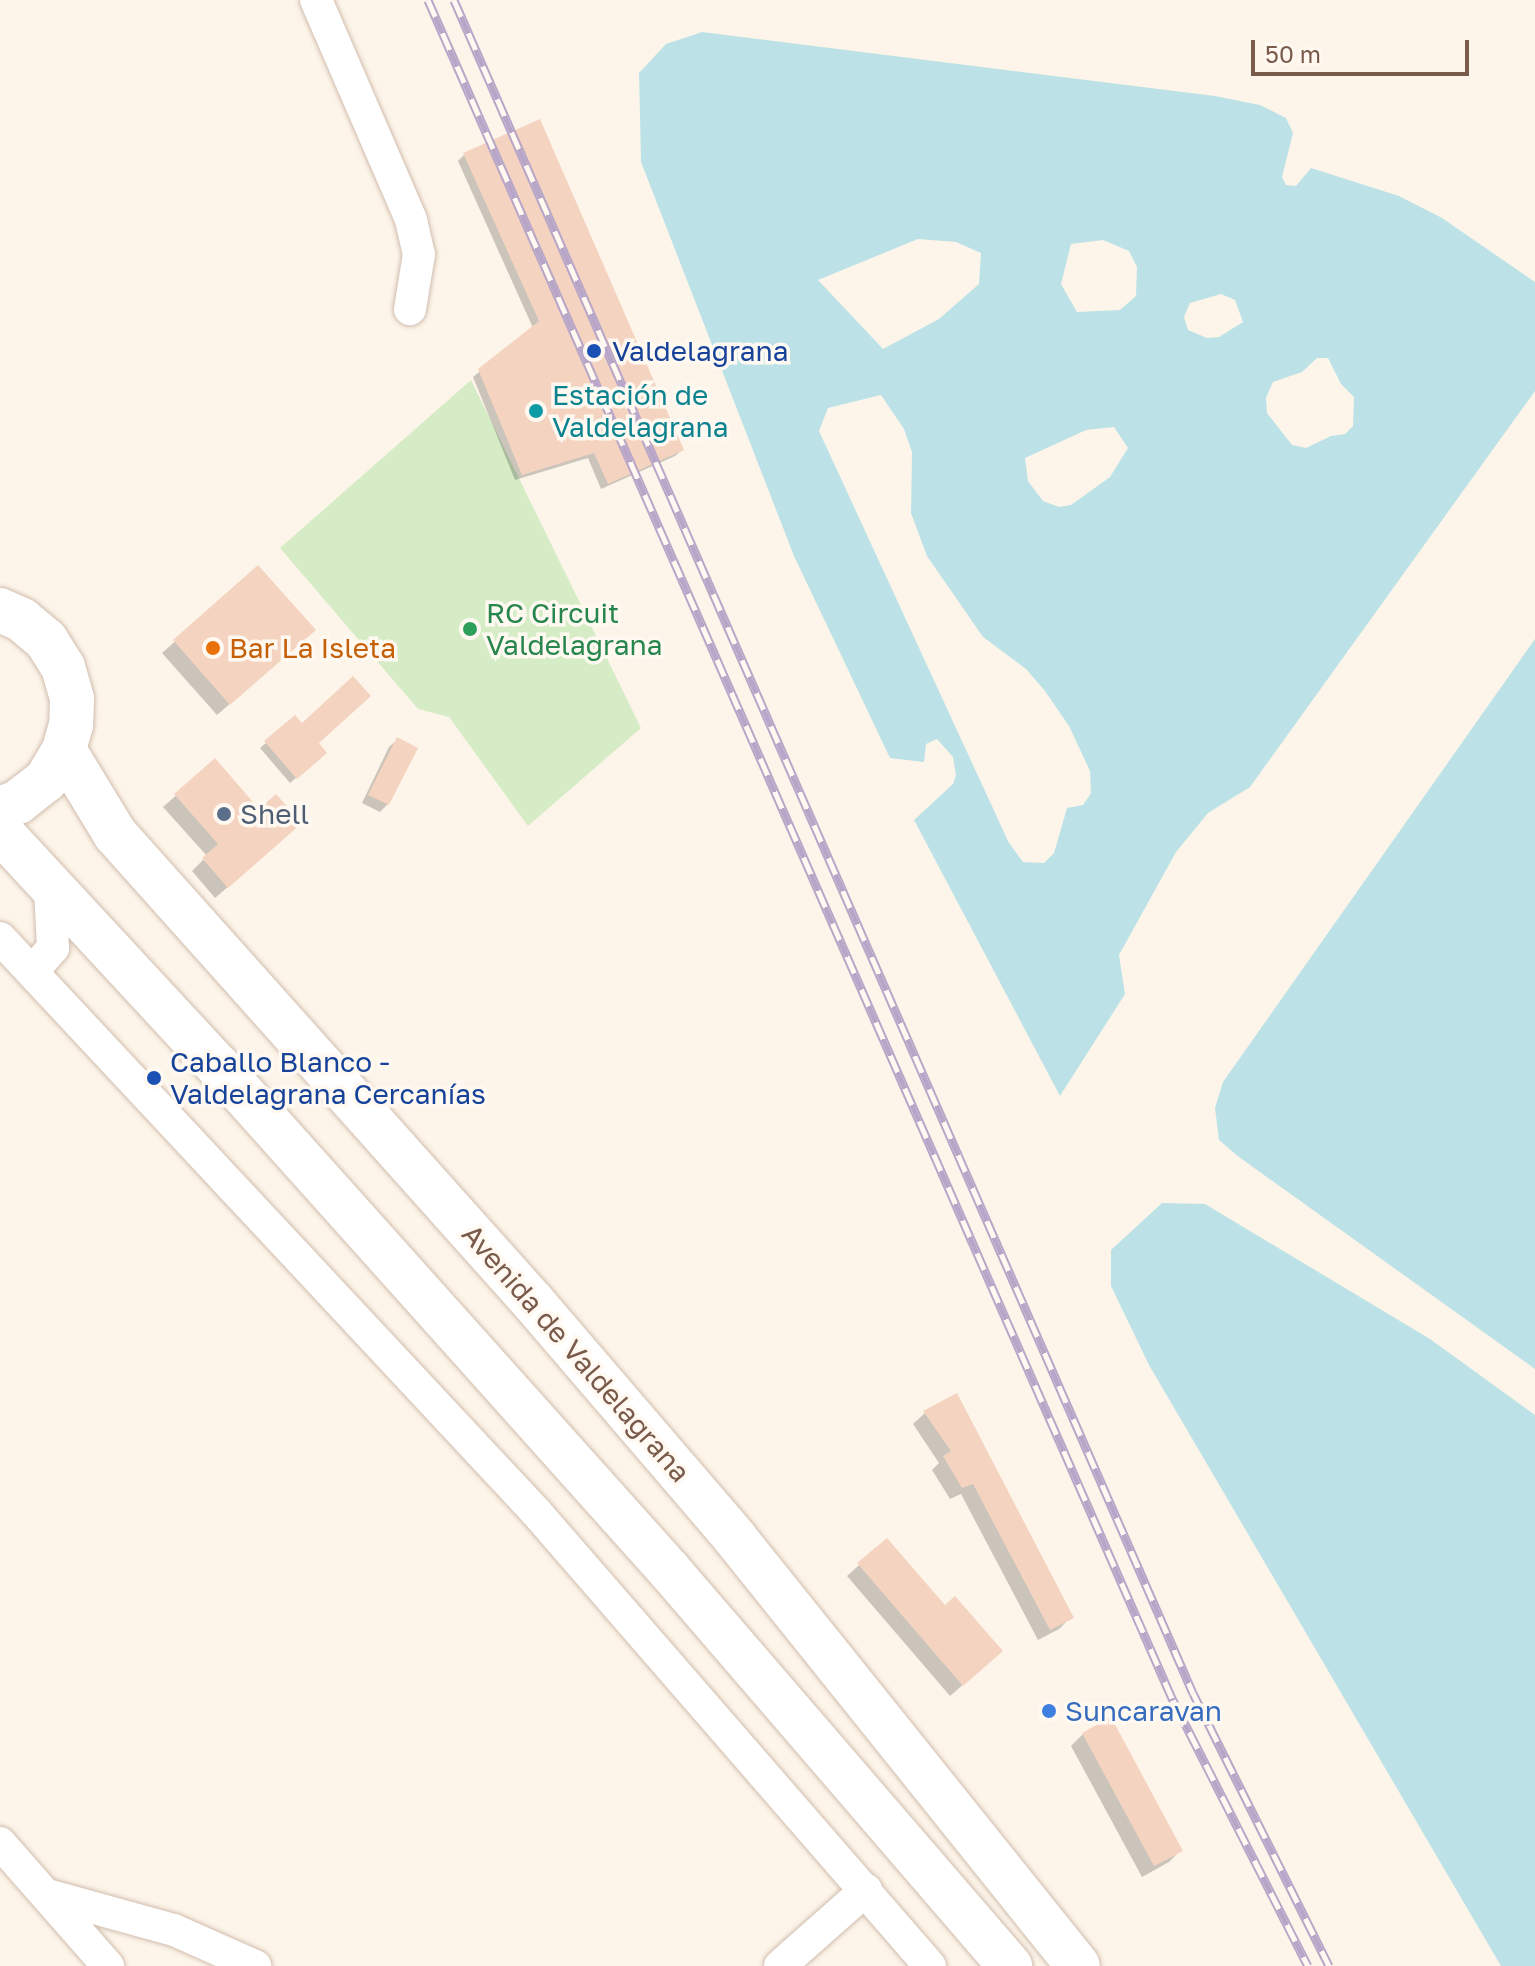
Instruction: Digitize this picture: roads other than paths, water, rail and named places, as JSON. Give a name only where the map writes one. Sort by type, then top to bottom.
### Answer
[{"type":"main road","points":[[0,610],[22,620],[46,640],[63,667],[72,699],[71,725],[64,750],[46,780],[18,802],[0,809]]},
{"type":"main road","name":"Avenida de Valdelagrana","points":[[64,750],[115,834],[512,1279],[735,1538],[1078,1966]]},
{"type":"main road","points":[[0,831],[217,1065],[669,1570],[1010,1966]]},
{"type":"street","points":[[316,0],[411,220],[419,254],[410,309]]},
{"type":"street","points":[[32,972],[53,948],[50,888]]},
{"type":"street","points":[[0,938],[536,1512],[930,1966]]},
{"type":"street","points":[[0,1843],[108,1966]]},
{"type":"street","points":[[780,1966],[866,1890]]},
{"type":"street","points":[[47,1895],[174,1930],[253,1966]]},
{"type":"water","points":[[702,32],[1215,96],[1260,105],[1286,118],[1293,133],[1282,177],[1286,185],[1296,186],[1311,168],[1399,196],[1442,218],[1535,282],[1535,391],[1250,787],[1208,813],[1176,852],[1119,955],[1125,994],[1060,1096],[914,820],[953,784],[956,775],[953,757],[937,739],[926,744],[924,762],[890,758],[794,556],[641,162],[639,73],[666,44]],"holes":[[[918,239],[956,242],[981,253],[979,284],[939,319],[883,349],[818,280]],[[1103,240],[1129,251],[1137,267],[1136,296],[1120,310],[1077,312],[1061,284],[1071,244]],[[1221,294],[1235,300],[1243,322],[1219,337],[1207,338],[1188,330],[1184,317],[1190,303]],[[1317,358],[1328,358],[1341,384],[1354,397],[1353,426],[1345,434],[1331,436],[1306,448],[1292,445],[1267,413],[1266,398],[1273,382],[1302,372]],[[881,395],[904,429],[912,452],[911,513],[927,556],[983,637],[1026,669],[1069,726],[1090,771],[1091,793],[1083,805],[1067,808],[1054,853],[1044,863],[1023,862],[1009,843],[819,431],[828,408]],[[1114,427],[1128,448],[1110,477],[1071,505],[1059,507],[1043,501],[1028,481],[1025,458],[1086,430]]]},
{"type":"water","points":[[1535,639],[1535,1369],[1239,1157],[1219,1140],[1215,1108],[1223,1082]]},
{"type":"water","points":[[1162,1203],[1205,1204],[1430,1339],[1535,1415],[1535,1966],[1501,1966],[1149,1365],[1111,1286],[1111,1250]]},
{"type":"railway","points":[[428,0],[1173,1700],[1308,1966]]},
{"type":"railway","points":[[454,0],[1193,1693],[1329,1966]]},
{"type":"place","name":"Valdelagrana","points":[[594,351]]},
{"type":"place","name":"Estación de Valdelagrana","points":[[536,411]]},
{"type":"place","name":"RC Circuit Valdelagrana","points":[[470,629]]},
{"type":"place","name":"Bar La Isleta","points":[[213,648]]},
{"type":"place","name":"Shell","points":[[224,814]]},
{"type":"place","name":"Caballo Blanco - Valdelagrana Cercanías","points":[[154,1078]]},
{"type":"place","name":"Suncaravan","points":[[1049,1711]]}]
